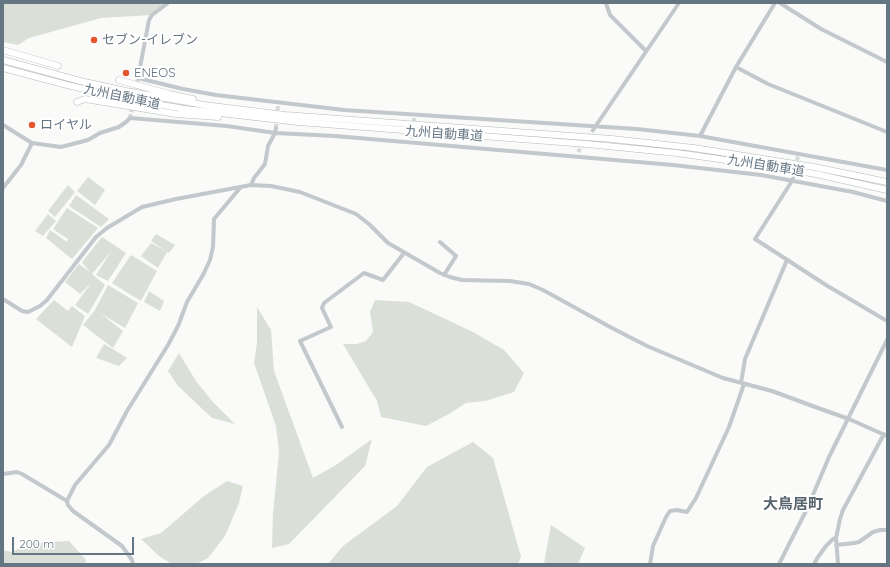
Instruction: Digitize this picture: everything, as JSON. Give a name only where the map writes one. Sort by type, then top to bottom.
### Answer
[{"type":"highway","points":[[3,50],[58,66]]},
{"type":"highway","name":"九州自動車道","points":[[3,60],[80,81],[184,102],[251,111],[343,120],[605,139],[694,148],[814,167],[887,182]]},
{"type":"highway","name":"九州自動車道","points":[[3,68],[67,86],[126,99],[185,109],[298,122],[587,144],[677,153],[816,174],[887,190]]},
{"type":"highway","points":[[119,80],[169,94],[251,111]]},
{"type":"highway","points":[[77,102],[85,99],[176,114],[298,122]]},
{"type":"street","points":[[168,3],[152,15],[149,20],[138,78],[183,89],[278,104],[414,116],[594,128],[637,128],[700,136],[887,170]]},
{"type":"street","points":[[606,3],[610,16],[646,51]]},
{"type":"street","points":[[594,128],[679,3]]},
{"type":"street","points":[[700,136],[736,67],[775,3]]},
{"type":"street","points":[[780,3],[821,29],[887,62]]},
{"type":"street","points":[[736,67],[768,84],[887,132]]},
{"type":"street","points":[[3,125],[32,144],[61,147],[88,140],[100,133],[119,127],[130,118],[314,134],[412,140],[761,175],[852,192],[887,201]]},
{"type":"street","points":[[251,185],[254,178],[265,164],[268,146],[276,130]]},
{"type":"street","points":[[3,188],[21,165],[32,144]]},
{"type":"street","points":[[576,156],[578,152]]},
{"type":"street","points":[[793,180],[755,239],[826,285],[887,321]]},
{"type":"street","points":[[3,299],[22,312],[28,312],[40,306],[47,300],[96,237],[107,228],[142,208],[176,199],[251,185],[271,186],[300,192],[356,214],[369,224],[381,238],[404,253],[444,275],[462,280],[510,281],[529,284],[543,290],[646,346],[724,378],[772,392],[849,419],[885,435],[843,510],[836,538],[838,564]]},
{"type":"street","points":[[67,501],[75,485],[109,445],[171,339],[178,326],[187,302],[210,260],[213,247],[214,219],[240,187]]},
{"type":"street","points":[[440,242],[456,256],[444,275]]},
{"type":"street","points":[[342,427],[300,341],[330,327],[322,308],[324,303],[364,273],[383,280],[404,253]]},
{"type":"street","points":[[650,564],[653,546],[666,517],[670,511],[677,510],[687,512],[696,498],[729,427],[743,383],[745,359],[787,260]]},
{"type":"street","points":[[779,564],[807,509],[829,457],[887,340]]},
{"type":"street","points":[[3,474],[17,472],[22,474],[67,501],[68,505],[73,511],[122,546],[134,564]]},
{"type":"street","points":[[836,545],[859,542],[873,532],[887,530]]},
{"type":"street","points":[[814,564],[826,546],[836,538]]},
{"type":"shaded area","points":[[3,3],[166,3],[152,15],[101,18],[29,38],[18,45],[3,42]]},
{"type":"shaded area","points":[[88,177],[105,190],[95,205],[77,191]]},
{"type":"shaded area","points":[[68,185],[75,192],[55,217],[48,211]]},
{"type":"shaded area","points":[[76,195],[109,219],[101,227],[69,206]]},
{"type":"shaded area","points":[[67,208],[98,228],[72,259],[46,238],[50,230],[67,242],[68,239],[53,229]]},
{"type":"shaded area","points":[[48,214],[56,221],[43,236],[35,231]]},
{"type":"shaded area","points":[[156,234],[175,245],[169,253],[167,252],[158,268],[141,256],[151,243],[166,251],[151,241]]},
{"type":"shaded area","points":[[102,237],[126,253],[108,281],[96,275],[112,250],[92,274],[105,285],[88,314],[75,305],[92,282],[80,294],[65,282],[79,264],[90,272],[82,262]]},
{"type":"shaded area","points":[[131,255],[157,271],[141,301],[112,283]]},
{"type":"shaded area","points":[[108,285],[138,303],[125,328],[100,313],[123,331],[113,348],[83,325],[95,310]]},
{"type":"shaded area","points":[[149,291],[164,301],[160,311],[144,302]]},
{"type":"shaded area","points":[[54,300],[68,311],[72,306],[85,316],[72,347],[36,319]]},
{"type":"shaded area","points":[[375,300],[409,302],[473,332],[504,350],[524,373],[514,392],[485,401],[466,403],[426,426],[381,417],[377,401],[343,344],[357,344],[366,341],[373,332],[370,312]]},
{"type":"shaded area","points":[[257,307],[271,330],[274,371],[313,478],[336,465],[372,439],[365,466],[289,544],[272,548],[273,514],[279,453],[276,426],[254,363],[257,343]]},
{"type":"shaded area","points":[[104,344],[127,358],[119,366],[96,358]]},
{"type":"shaded area","points":[[179,353],[196,381],[212,401],[235,424],[212,418],[178,386],[168,371]]},
{"type":"shaded area","points":[[473,442],[493,458],[521,557],[518,564],[328,564],[343,546],[397,506],[427,467]]},
{"type":"shaded area","points":[[227,481],[243,486],[239,503],[225,536],[208,558],[196,564],[170,563],[159,556],[141,539],[161,533],[204,496]]},
{"type":"shaded area","points":[[551,525],[585,548],[578,564],[544,564]]},
{"type":"shaded area","points":[[69,541],[86,560],[85,564],[3,564],[3,550],[11,552],[33,543]]},
{"type":"tunnel","points":[[130,118],[138,78]]},
{"type":"tunnel","points":[[276,128],[278,106]]},
{"type":"tunnel","points":[[413,139],[414,118]]},
{"type":"tunnel","points":[[578,152],[593,130]]},
{"type":"tunnel","points":[[793,178],[798,156]]},
{"type":"place","name":"セブン-イレブン","points":[[94,40]]},
{"type":"place","name":"ENEOS","points":[[126,73]]},
{"type":"place","name":"ロイヤル","points":[[32,125]]},
{"type":"district","name":"大鳥居町","points":[[793,504]]}]
